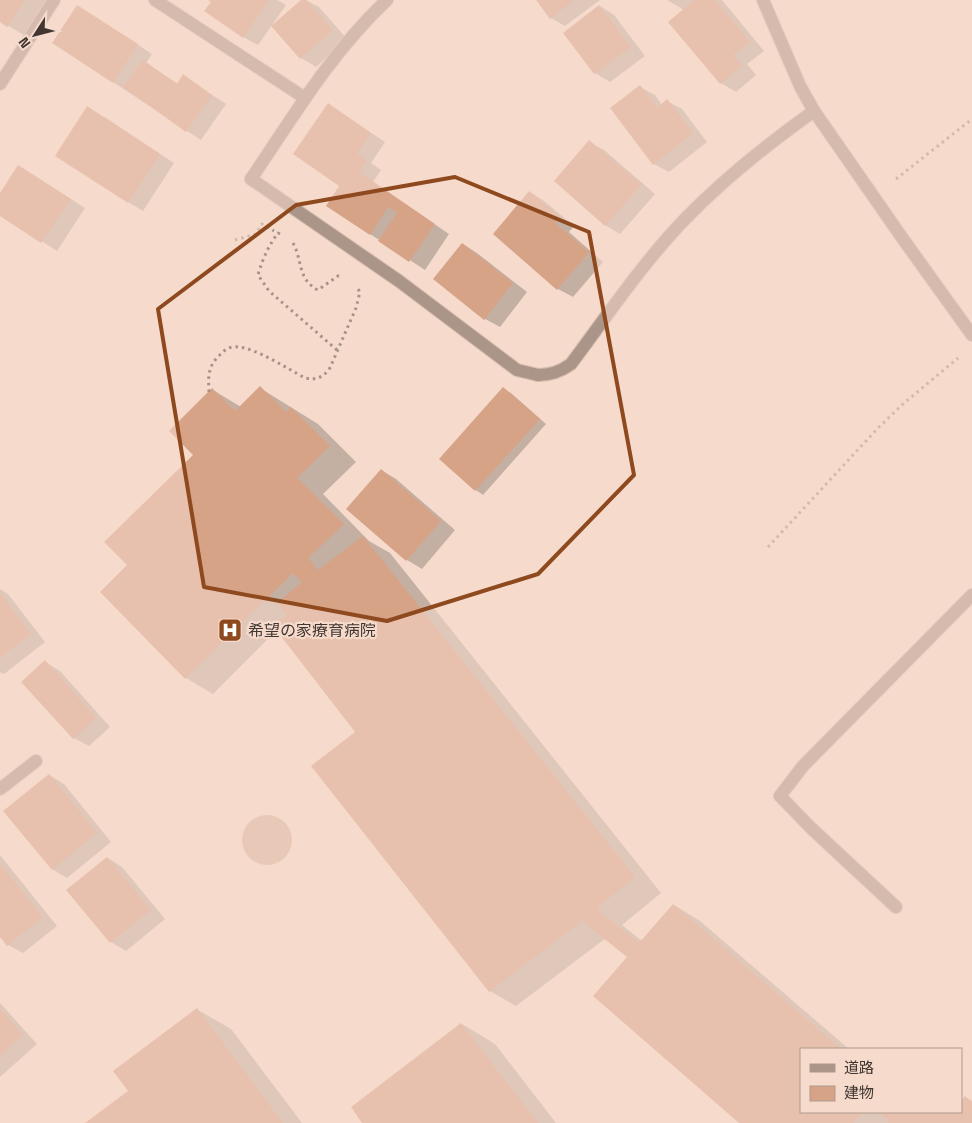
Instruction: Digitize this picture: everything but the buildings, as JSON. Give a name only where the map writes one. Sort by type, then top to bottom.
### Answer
[{"type":"street","points":[[0,84],[54,0]]},
{"type":"street","points":[[155,0],[305,98]]},
{"type":"street","points":[[387,0],[342,49],[305,98],[251,179],[293,206],[399,281],[517,370],[538,375],[556,373],[572,364],[640,272],[686,218],[734,173],[814,111]]},
{"type":"street","points":[[763,0],[796,78],[814,111],[972,335]]},
{"type":"street","points":[[896,907],[811,828],[780,796],[804,766],[972,595]]},
{"type":"street","points":[[0,789],[36,761]]},
{"type":"path","points":[[873,197],[972,119]]},
{"type":"path","points":[[293,206],[260,265],[258,275],[269,291],[337,350]]},
{"type":"path","points":[[236,240],[256,234],[262,224],[284,235]]},
{"type":"path","points":[[289,238],[298,255],[303,276],[310,286],[318,290],[338,276],[348,279]]},
{"type":"path","points":[[209,392],[208,371],[218,356],[226,349],[237,346],[251,350],[305,378],[314,380],[321,377],[328,370],[356,308],[360,292],[355,283]]},
{"type":"path","points":[[768,548],[878,428],[903,404],[961,355]]},
{"type":"highlighted area","points":[[455,177],[589,232],[634,475],[538,574],[387,621],[204,587],[158,309],[296,205]]},
{"type":"shaded area","points":[[262,815],[272,815],[285,822],[292,835],[292,845],[285,858],[272,865],[262,865],[253,861],[246,854],[242,845],[242,835],[246,826],[253,819]]},
{"type":"place","name":"希望の家療育病院","points":[[230,630]]}]
